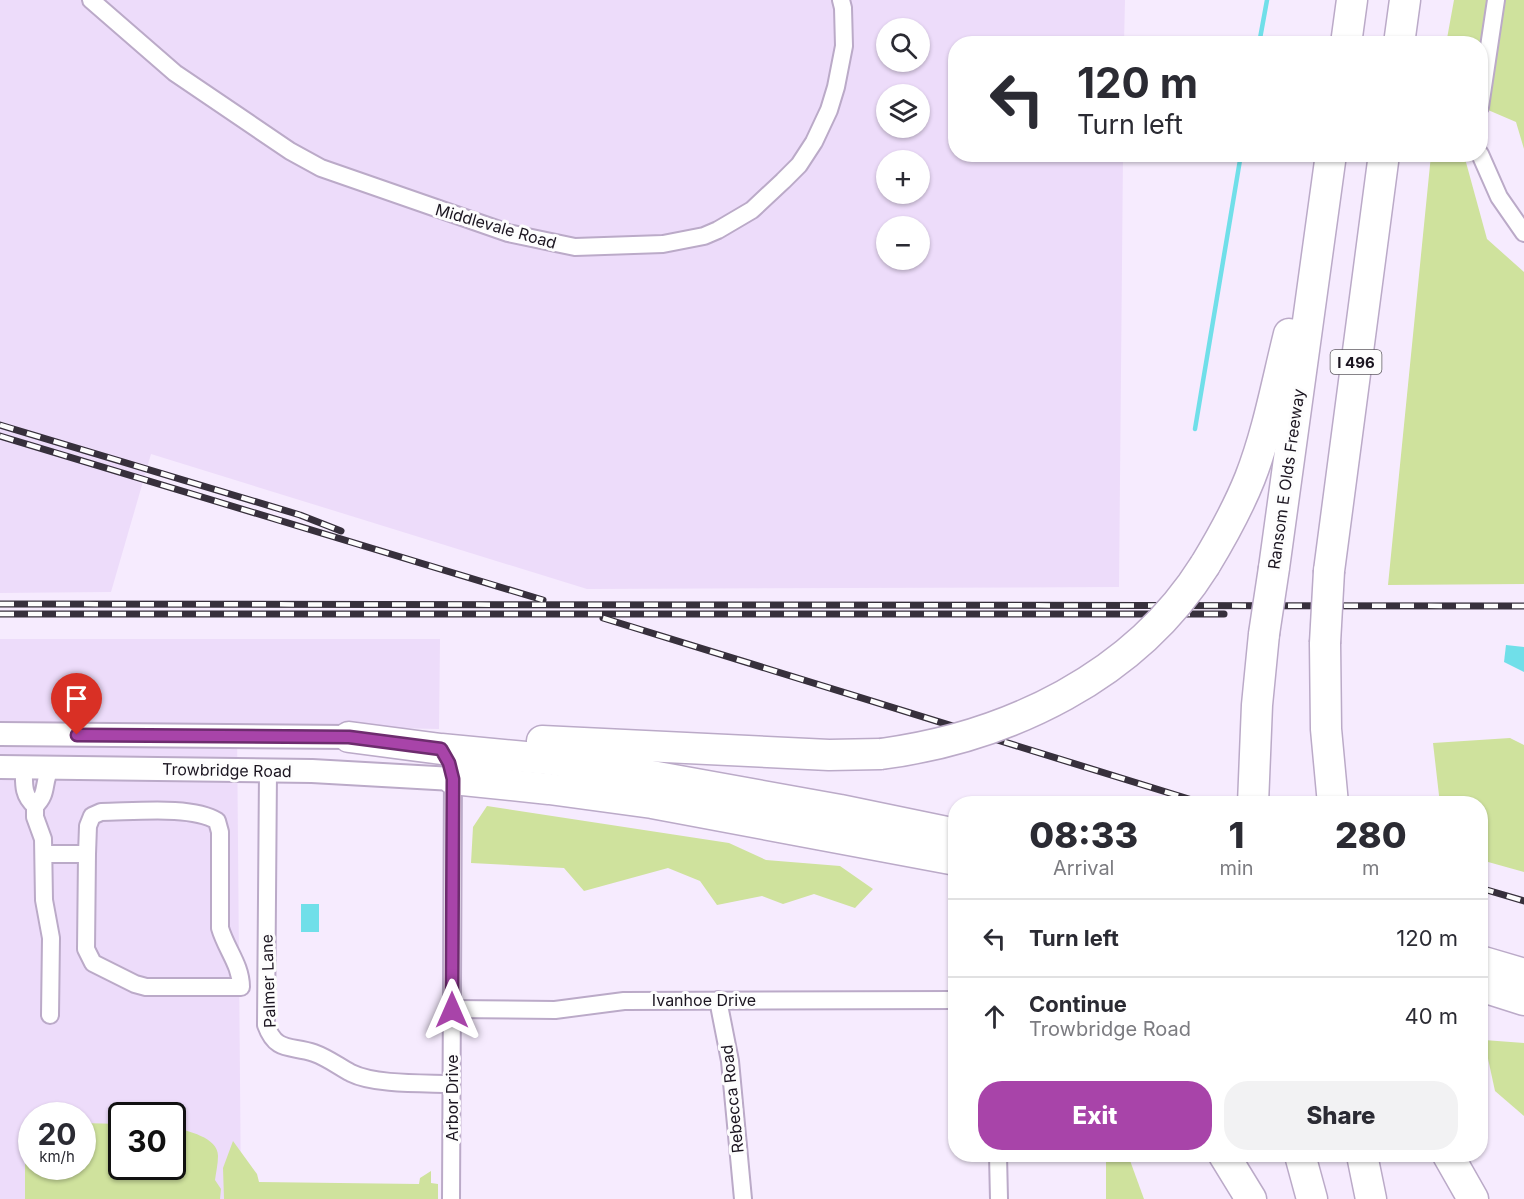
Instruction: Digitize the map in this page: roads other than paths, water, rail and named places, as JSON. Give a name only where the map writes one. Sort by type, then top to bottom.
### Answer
[{"type":"highway","points":[[1347,36],[1352,0]]},
{"type":"highway","points":[[1400,36],[1405,0]]},
{"type":"highway","name":"I 496","points":[[1332,796],[1326,729],[1325,643],[1329,570],[1383,162]]},
{"type":"highway","points":[[349,737],[456,738],[829,755],[881,754],[939,745],[975,735],[1017,720],[1049,705],[1112,664],[1154,628],[1190,587],[1205,565],[1240,501],[1258,454],[1329,167]]},
{"type":"highway","name":"Ransom E Olds Freeway","points":[[1253,796],[1257,705],[1264,634],[1329,167]]},
{"type":"highway","points":[[349,737],[441,749],[548,759],[635,772],[948,832]]},
{"type":"highway","points":[[453,779],[549,789],[652,804],[948,859]]},
{"type":"highway","points":[[1488,963],[1524,974]]},
{"type":"highway","points":[[1488,989],[1524,1000]]},
{"type":"highway","points":[[1228,1162],[1251,1199]]},
{"type":"highway","points":[[1302,1162],[1312,1199]]},
{"type":"highway","points":[[1363,1162],[1371,1199]]},
{"type":"highway","points":[[1432,1162],[1449,1199]]},
{"type":"highway","points":[[1452,1162],[1473,1199]]},
{"type":"street","name":"Middlevale Road","points":[[90,0],[175,73],[290,151],[321,168],[508,233],[575,247],[663,244],[704,236],[752,210],[799,165],[814,142],[829,110],[844,46],[841,0]]},
{"type":"street","points":[[1488,54],[1496,0]]},
{"type":"street","points":[[1484,162],[1499,197],[1524,232]]},
{"type":"street","name":"Trowbridge Road","points":[[0,734],[349,737]]},
{"type":"street","points":[[35,806],[24,792],[24,767],[28,753],[41,746],[110,744],[147,735]]},
{"type":"street","points":[[185,770],[174,760],[174,750],[179,745],[257,737]]},
{"type":"street","name":"Arbor Drive","points":[[441,749],[449,763],[453,779],[451,1199]]},
{"type":"street","name":"Trowbridge Road","points":[[0,767],[312,771],[453,779]]},
{"type":"street","points":[[50,1015],[51,938],[44,900],[43,839],[35,818],[35,806],[45,794],[45,780],[51,768]]},
{"type":"street","name":"Palmer Lane","points":[[268,771],[266,1025],[271,1038],[282,1046],[312,1052],[331,1060],[352,1073],[380,1080],[451,1084]]},
{"type":"street","points":[[100,812],[188,812],[207,815],[217,821],[220,832],[220,928],[241,975],[241,987],[146,987],[135,984],[93,963],[86,949],[87,854],[88,826],[92,816],[100,812]]},
{"type":"street","points":[[44,854],[87,854]]},
{"type":"street","name":"Rebecca Road","points":[[718,1000],[730,1061],[742,1199]]},
{"type":"street","name":"Ivanhoe Drive","points":[[452,1010],[555,1010],[624,1001],[948,1000]]},
{"type":"street","points":[[998,1162],[999,1199]]},
{"type":"water","points":[[1506,645],[1524,647],[1524,672],[1504,662]]},
{"type":"water","points":[[301,904],[319,904],[319,932],[301,932]]},
{"type":"waterway","points":[[1260,36],[1267,0]]},
{"type":"waterway","points":[[1195,429],[1240,162]]},
{"type":"railway","points":[[0,425],[300,515],[341,531]]},
{"type":"railway","points":[[0,436],[543,600]]},
{"type":"railway","points":[[0,604],[1524,606]]},
{"type":"railway","points":[[0,614],[1224,614]]},
{"type":"railway","points":[[603,618],[1179,796]]},
{"type":"railway","points":[[1488,890],[1524,901]]}]
